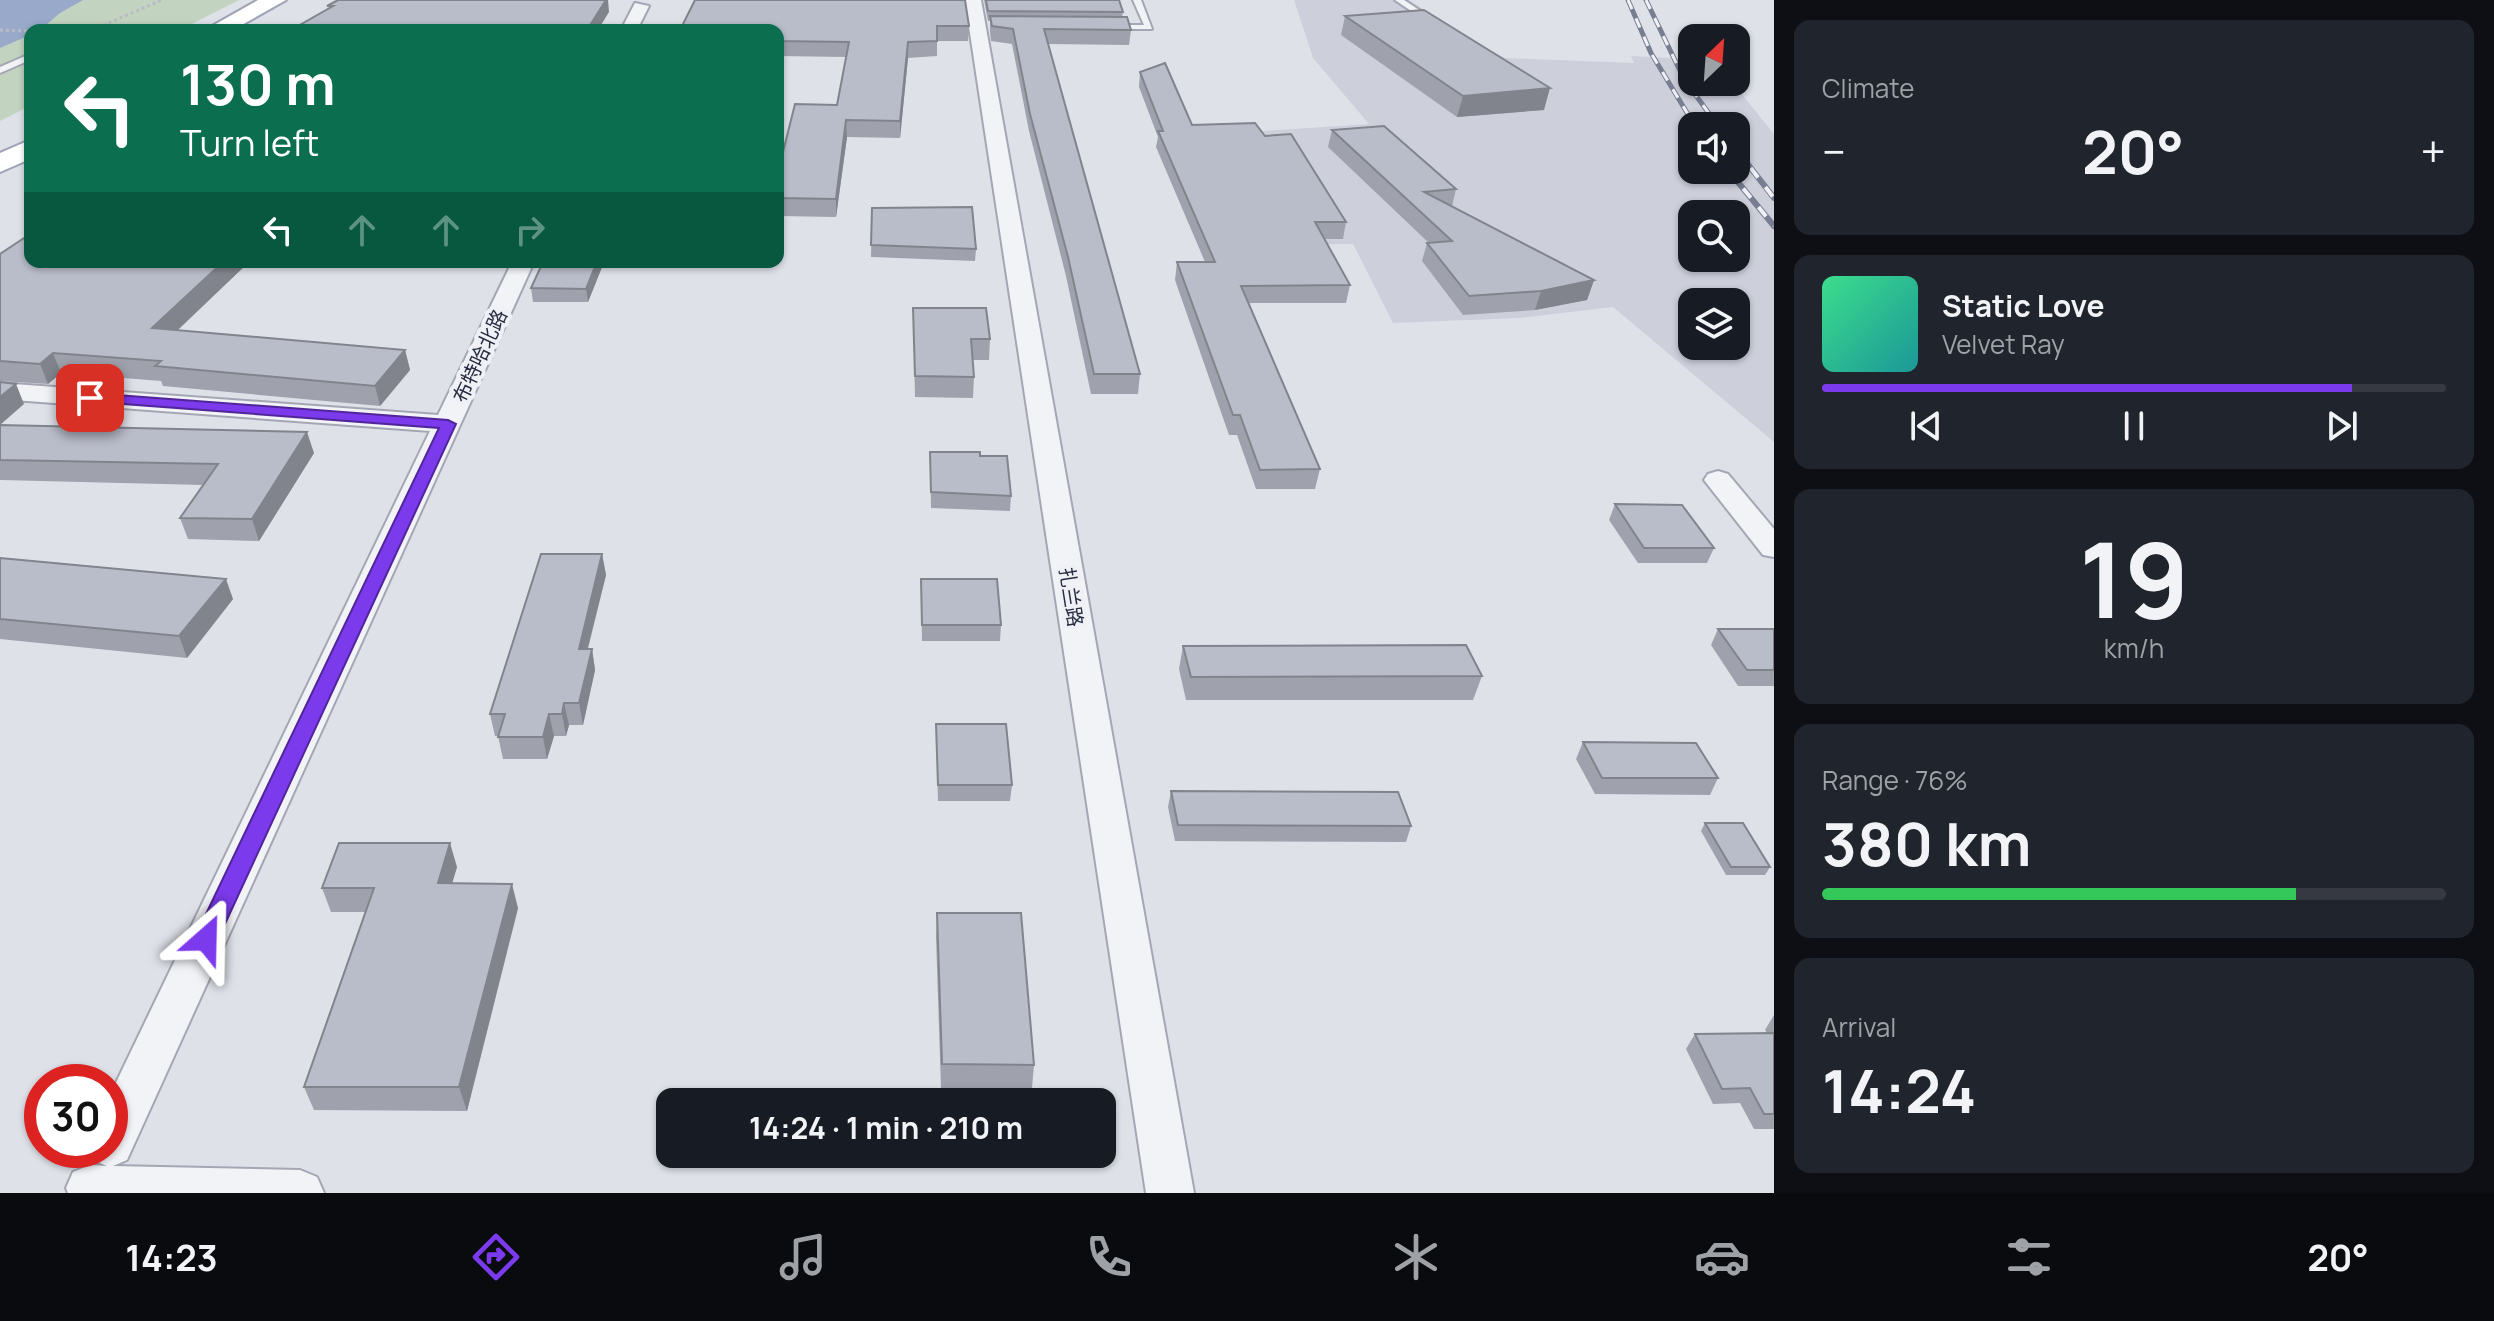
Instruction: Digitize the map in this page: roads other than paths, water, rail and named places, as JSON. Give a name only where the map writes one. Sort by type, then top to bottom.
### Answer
[{"type":"main road","points":[[231,24],[284,3]]},
{"type":"main road","points":[[254,24],[284,3]]},
{"type":"main road","points":[[0,145],[24,132]]},
{"type":"main road","points":[[0,164],[24,151]]},
{"type":"street","points":[[632,24],[641,6]]},
{"type":"street","name":"扎兰路","points":[[981,17],[1170,1193]]},
{"type":"street","name":"布特哈北路","points":[[99,1169],[520,268]]},
{"type":"street","points":[[0,391],[448,424]]},
{"type":"street","points":[[1718,480],[1774,548]]},
{"type":"street","points":[[99,1169],[300,1193]]},
{"type":"lane","points":[[1102,27],[1149,27],[1137,0]]},
{"type":"lane","points":[[1399,0],[1439,25]]},
{"type":"lane","points":[[0,70],[24,60]]},
{"type":"water","points":[[0,0],[83,0],[47,24],[24,24],[24,38],[0,48]]},
{"type":"railway","points":[[1628,0],[1651,53],[1687,112]]},
{"type":"railway","points":[[1646,0],[1684,79],[1708,112]]},
{"type":"railway","points":[[1750,167],[1774,198]]},
{"type":"railway","points":[[1740,184],[1774,226]]}]
